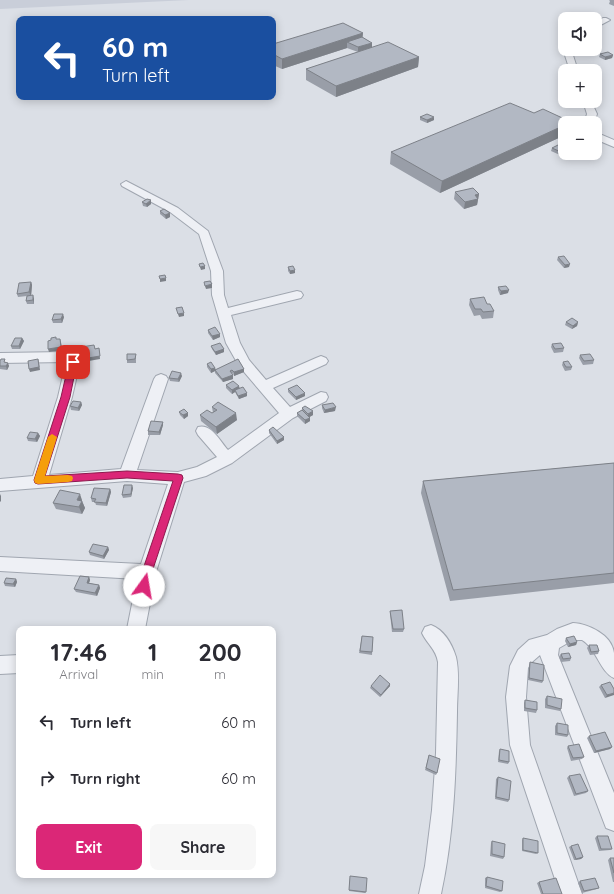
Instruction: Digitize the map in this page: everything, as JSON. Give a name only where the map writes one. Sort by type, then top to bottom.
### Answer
[{"type":"street","points":[[602,22],[606,20]]},
{"type":"street","points":[[602,138],[614,144]]},
{"type":"street","points":[[126,184],[174,210],[192,222],[204,233],[217,271],[218,295],[233,343],[244,363],[288,414]]},
{"type":"street","points":[[224,313],[297,295]]},
{"type":"street","points":[[0,358],[65,357],[71,358],[73,362],[65,397],[38,480]]},
{"type":"street","points":[[265,386],[321,361]]},
{"type":"street","points":[[127,475],[161,379]]},
{"type":"street","points":[[0,485],[38,480],[127,475],[178,478],[201,472],[227,459],[288,414],[321,397]]},
{"type":"street","points":[[203,430],[227,459]]},
{"type":"street","points":[[137,626],[147,572],[178,478]]},
{"type":"street","points":[[0,564],[147,572]]},
{"type":"street","points":[[571,894],[520,745],[516,697],[519,666],[525,656],[536,646],[551,643],[561,636],[575,631],[591,636],[601,645],[614,669]]},
{"type":"street","points":[[430,894],[436,871],[442,827],[448,667],[445,650],[441,642],[432,633]]},
{"type":"street","points":[[551,643],[549,655],[614,820]]},
{"type":"street","points":[[0,666],[16,664]]},
{"type":"shaded area","points":[[0,0],[189,0],[0,9]]},
{"type":"building","points":[[343,23],[363,33],[282,59],[276,56],[276,43]]},
{"type":"building","points":[[362,37],[372,43],[358,47],[347,42]]},
{"type":"building","points":[[388,42],[419,57],[336,86],[306,69]]},
{"type":"building","points":[[608,52],[613,55],[605,57],[602,54]]},
{"type":"building","points":[[510,103],[534,113],[543,109],[558,116],[558,128],[442,181],[391,152]]},
{"type":"building","points":[[427,114],[434,117],[427,120],[420,117]]},
{"type":"building","points":[[558,145],[558,151],[552,148]]},
{"type":"building","points":[[473,188],[479,194],[475,195],[478,199],[465,202],[455,192]]},
{"type":"building","points":[[147,199],[151,200],[146,204],[142,202]]},
{"type":"building","points":[[164,209],[170,213],[165,215],[160,211]]},
{"type":"building","points":[[564,256],[570,264],[565,265],[558,257]]},
{"type":"building","points":[[203,263],[205,266],[200,267],[199,264]]},
{"type":"building","points":[[293,266],[295,270],[290,271],[288,267]]},
{"type":"building","points":[[165,275],[166,278],[160,279],[159,276]]},
{"type":"building","points":[[210,281],[212,284],[205,286],[204,282]]},
{"type":"building","points":[[31,282],[29,292],[17,294],[19,283]]},
{"type":"building","points":[[506,286],[509,290],[501,291],[498,287]]},
{"type":"building","points":[[33,295],[33,300],[26,301],[27,296]]},
{"type":"building","points":[[484,297],[487,304],[490,304],[494,311],[483,312],[481,309],[475,309],[470,299]]},
{"type":"building","points":[[182,307],[184,313],[178,314],[176,308]]},
{"type":"building","points":[[54,314],[63,314],[61,319],[52,320]]},
{"type":"building","points":[[572,318],[578,322],[573,326],[566,322]]},
{"type":"building","points":[[215,327],[220,334],[212,336],[208,330]]},
{"type":"building","points":[[56,337],[56,339],[60,339],[61,347],[48,349],[48,341],[51,340],[51,338]]},
{"type":"building","points":[[15,338],[22,338],[19,346],[11,346]]},
{"type":"building","points":[[220,343],[224,349],[215,352],[211,346]]},
{"type":"building","points":[[561,343],[564,348],[555,349],[552,344]]},
{"type":"building","points":[[94,345],[95,349],[99,348],[100,356],[82,359],[81,347]]},
{"type":"building","points":[[127,354],[136,354],[135,359],[127,360]]},
{"type":"building","points":[[590,354],[594,360],[584,361],[580,355]]},
{"type":"building","points":[[80,356],[80,359],[77,360],[76,357]]},
{"type":"building","points":[[1,359],[5,359],[4,362],[8,363],[6,366],[0,366]]},
{"type":"building","points":[[38,359],[39,367],[29,369],[28,361]]},
{"type":"building","points":[[238,359],[244,369],[234,372],[232,370],[230,371],[233,375],[222,379],[215,370]]},
{"type":"building","points":[[568,361],[572,367],[566,367],[563,362]]},
{"type":"building","points":[[211,362],[215,368],[211,369],[207,364]]},
{"type":"building","points":[[172,371],[181,373],[178,379],[169,378]]},
{"type":"building","points":[[233,381],[239,386],[232,390],[226,385]]},
{"type":"building","points":[[297,385],[305,393],[296,397],[288,389]]},
{"type":"building","points":[[243,387],[247,393],[238,396],[235,390]]},
{"type":"building","points":[[73,401],[81,402],[78,408],[70,406]]},
{"type":"building","points":[[218,402],[236,413],[216,427],[200,415],[207,410],[212,413],[217,410],[212,407]]},
{"type":"building","points":[[333,403],[336,407],[325,410],[322,405]]},
{"type":"building","points":[[305,406],[313,411],[308,414],[302,408]]},
{"type":"building","points":[[184,409],[188,413],[183,415],[179,412]]},
{"type":"building","points":[[302,410],[310,418],[305,420],[297,413]]},
{"type":"building","points":[[151,421],[163,422],[159,432],[148,431]]},
{"type":"building","points":[[273,427],[284,437],[277,441],[269,430]]},
{"type":"building","points":[[30,432],[38,433],[35,439],[27,438]]},
{"type":"building","points":[[614,463],[614,573],[453,590],[423,481]]},
{"type":"building","points":[[124,485],[132,485],[131,494],[122,495]]},
{"type":"building","points":[[94,488],[110,489],[106,503],[94,502],[96,499],[91,498]]},
{"type":"building","points":[[60,490],[80,494],[77,500],[82,501],[79,507],[53,503]]},
{"type":"building","points":[[93,544],[108,547],[103,556],[89,552]]},
{"type":"building","points":[[80,576],[89,577],[87,583],[99,585],[95,593],[74,589]]},
{"type":"building","points":[[6,578],[16,579],[13,584],[4,583]]},
{"type":"building","points":[[402,610],[404,629],[393,629],[390,611]]},
{"type":"building","points":[[362,636],[373,637],[372,652],[360,651]]},
{"type":"building","points":[[574,636],[577,642],[570,644],[566,638]]},
{"type":"building","points":[[589,645],[597,645],[599,651],[591,652]]},
{"type":"building","points":[[569,653],[571,658],[563,659],[561,654]]},
{"type":"building","points":[[530,662],[544,665],[543,681],[529,678]]},
{"type":"building","points":[[380,675],[390,684],[381,695],[371,686]]},
{"type":"building","points":[[610,682],[614,689],[614,693],[607,695],[601,685]]},
{"type":"building","points":[[547,696],[562,699],[561,709],[547,705]]},
{"type":"building","points":[[525,700],[537,702],[537,710],[525,708]]},
{"type":"building","points":[[557,723],[568,725],[568,735],[557,733]]},
{"type":"building","points":[[605,732],[612,747],[596,751],[589,736]]},
{"type":"building","points":[[579,744],[584,757],[573,758],[568,746]]},
{"type":"building","points":[[500,749],[509,751],[509,762],[499,760]]},
{"type":"building","points":[[429,755],[440,759],[437,773],[426,768]]},
{"type":"building","points":[[580,774],[588,791],[576,794],[569,776]]},
{"type":"building","points":[[498,777],[511,781],[509,800],[496,797]]},
{"type":"building","points":[[597,836],[608,836],[612,849],[601,849]]},
{"type":"building","points":[[523,838],[538,841],[538,853],[523,850]]},
{"type":"building","points":[[492,841],[505,844],[504,857],[492,854]]},
{"type":"building","points":[[578,844],[583,857],[576,859],[571,846]]},
{"type":"building","points":[[610,858],[614,858],[614,873]]},
{"type":"building","points":[[350,876],[367,878],[366,892],[349,890]]},
{"type":"building","points":[[487,877],[503,881],[502,891],[486,886]]},
{"type":"building","points":[[556,878],[562,894],[543,894],[539,882]]},
{"type":"building","points":[[595,878],[599,888],[584,891],[580,881]]},
{"type":"slow traffic","points":[[52,437],[38,480],[68,478]]},
{"type":"route","points":[[73,362],[65,397],[38,480],[127,475],[178,478],[147,572],[144,586]]}]
